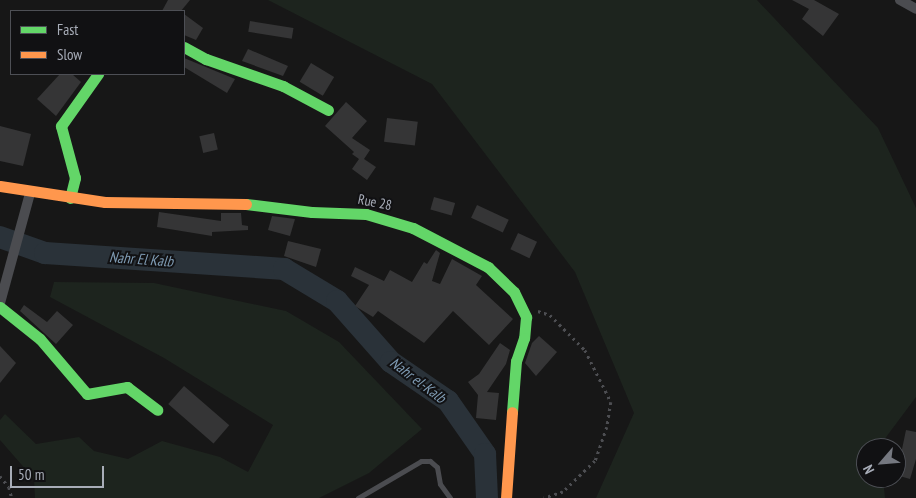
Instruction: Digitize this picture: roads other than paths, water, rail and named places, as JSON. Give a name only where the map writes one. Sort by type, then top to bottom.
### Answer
[{"type":"street","points":[[900,0],[916,9]]},
{"type":"street","points":[[185,48],[206,59],[283,86],[328,110]]},
{"type":"street","points":[[70,198],[75,178],[61,126],[97,75]]},
{"type":"street","name":"Rue 28","points":[[0,186],[30,193],[70,198],[202,205],[264,204],[312,212],[385,218],[440,240],[488,267],[514,292],[525,311],[524,338],[516,361],[506,498]]},
{"type":"street","points":[[0,303],[30,193]]},
{"type":"street","points":[[0,307],[40,339],[87,394],[127,387],[157,410]]},
{"type":"lane","points":[[358,498],[421,461],[430,461],[437,467],[440,484],[450,498]]},
{"type":"waterway","name":"Nahr el-Kalb","points":[[0,237],[45,253],[284,269],[337,301],[391,362],[448,401],[485,454],[487,498]]},
{"type":"water label","name":"Nahr El Kalb","points":[[141,259]]}]
